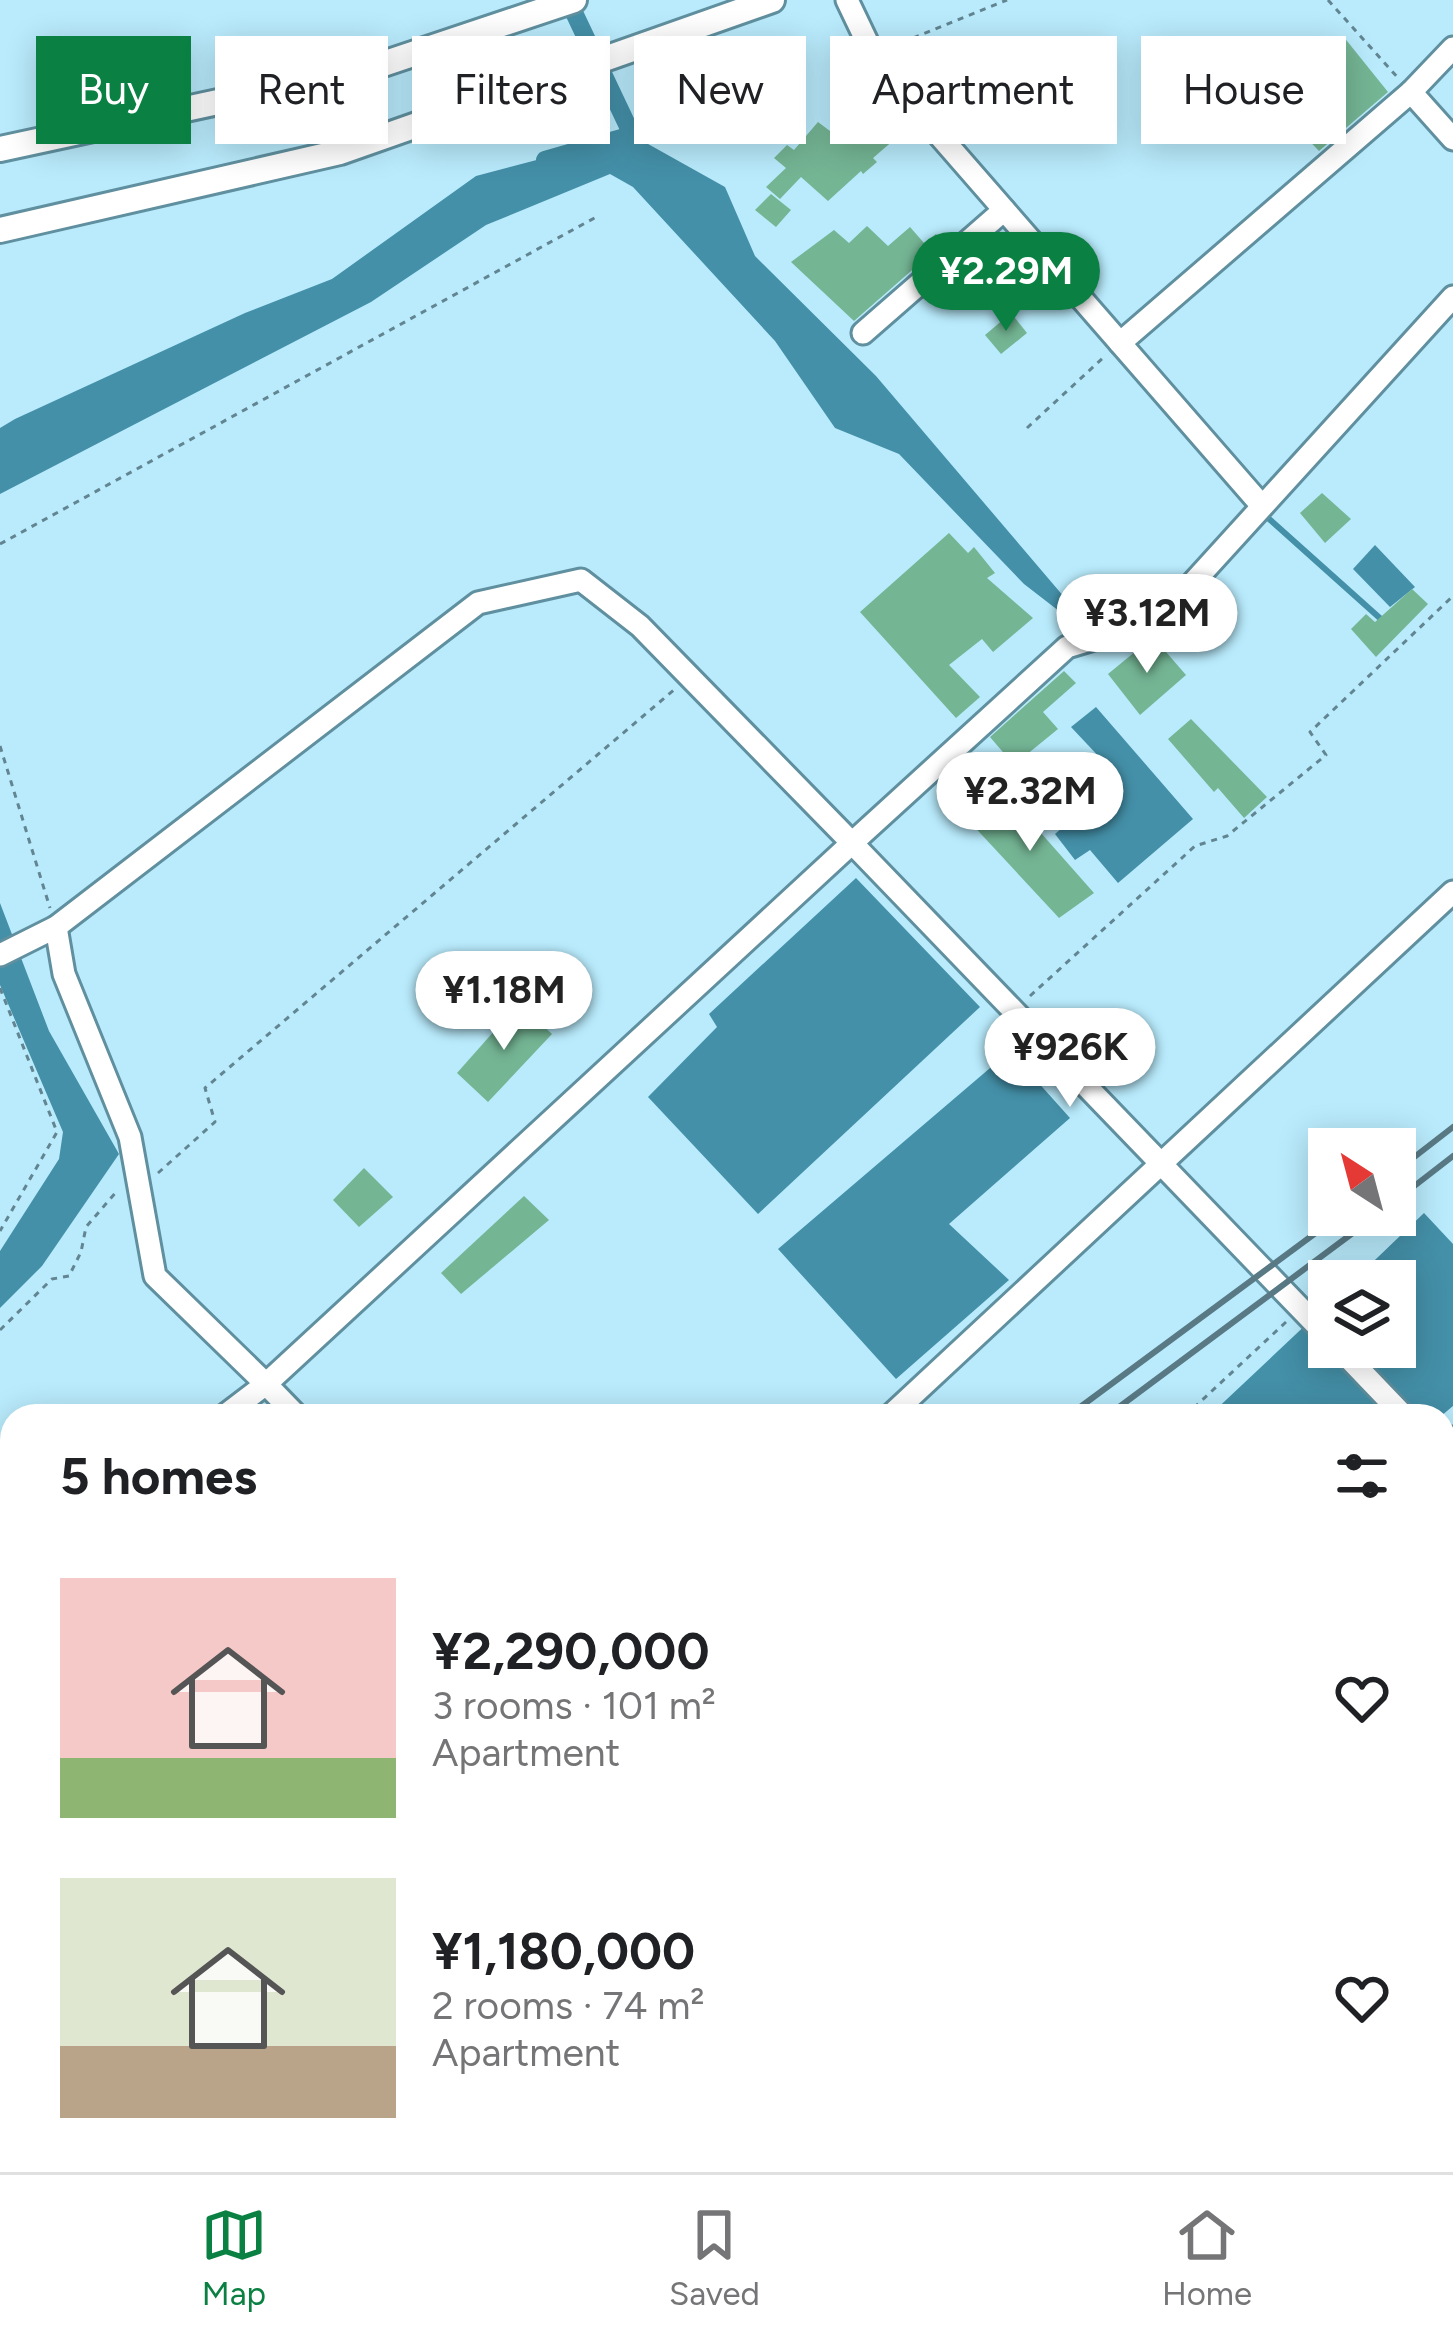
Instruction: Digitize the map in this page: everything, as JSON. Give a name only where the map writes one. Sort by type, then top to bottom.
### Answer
[{"type":"main road","points":[[0,149],[362,71],[574,0]]},
{"type":"main road","points":[[0,230],[340,152],[772,0]]},
{"type":"street","points":[[847,0],[864,36]]},
{"type":"street","points":[[1120,343],[1411,92],[1453,48]]},
{"type":"street","points":[[1411,92],[1453,139]]},
{"type":"street","points":[[949,144],[1262,506]]},
{"type":"street","points":[[863,334],[1004,209]]},
{"type":"street","points":[[240,1404],[1066,647],[1160,619],[1453,297]]},
{"type":"street","points":[[0,955],[56,927],[478,603],[581,580],[640,626],[1308,1316]]},
{"type":"street","points":[[903,1404],[1453,892]]},
{"type":"street","points":[[56,927],[64,974],[130,1137],[155,1276],[285,1404]]},
{"type":"street","points":[[1358,1368],[1393,1404]]},
{"type":"path","points":[[919,36],[1007,0]]},
{"type":"path","points":[[1328,0],[1411,92]]},
{"type":"path","points":[[0,544],[598,216]]},
{"type":"path","points":[[1027,428],[1120,343]]},
{"type":"path","points":[[1014,1011],[1195,846],[1227,836],[1326,755],[1310,733],[1453,596]]},
{"type":"path","points":[[0,1330],[52,1279],[69,1276],[86,1227],[137,1179],[215,1122],[205,1088],[690,677]]},
{"type":"path","points":[[0,746],[56,927]]},
{"type":"path","points":[[0,988],[57,1132],[0,1232]]},
{"type":"path","points":[[1198,1404],[1301,1309]]},
{"type":"water","points":[[632,135],[634,144],[648,144],[725,187],[755,256],[876,376],[1082,618],[1068,618],[1024,584],[899,454],[835,428],[775,341],[633,187],[610,174],[486,225],[371,302],[0,494],[0,428],[15,419],[245,313],[332,279],[476,176]]},
{"type":"water","points":[[1375,545],[1415,587],[1390,607],[1353,569]]},
{"type":"water","points":[[1096,707],[1193,819],[1118,883],[1090,850],[1075,860],[1055,834],[1119,778],[1071,727]]},
{"type":"water","points":[[856,878],[980,1007],[758,1214],[648,1097],[717,1027],[709,1014]]},
{"type":"water","points":[[0,903],[49,1031],[119,1154],[42,1266],[0,1308],[0,1251],[59,1159],[63,1132],[0,985]]},
{"type":"water","points":[[1010,1051],[1070,1118],[949,1224],[1009,1280],[896,1379],[778,1249]]},
{"type":"water","points":[[1424,1213],[1453,1244],[1453,1404],[1222,1404],[1308,1323],[1308,1368],[1416,1368],[1416,1260],[1375,1260],[1400,1236],[1416,1236],[1416,1221]]},
{"type":"building","points":[[1346,40],[1388,92],[1346,128]]},
{"type":"building","points":[[818,122],[830,131],[830,144],[889,144],[873,158],[877,162],[828,201],[801,177],[780,199],[766,187],[786,168],[774,158],[787,145],[794,150],[806,144],[806,136]]},
{"type":"building","points":[[771,194],[791,210],[776,227],[755,210]]},
{"type":"building","points":[[867,226],[888,246],[910,227],[924,243],[936,234],[943,243],[854,321],[791,262],[834,230],[849,243]]},
{"type":"building","points":[[1011,313],[1027,333],[1001,354],[985,335]]},
{"type":"building","points":[[1322,493],[1351,519],[1325,543],[1300,513]]},
{"type":"building","points":[[949,533],[968,553],[974,547],[995,573],[987,578],[1033,618],[993,652],[982,639],[949,665],[980,697],[956,718],[860,612]]},
{"type":"building","points":[[1412,589],[1428,604],[1376,657],[1351,629],[1366,614],[1375,622]]},
{"type":"building","points":[[1153,637],[1186,675],[1140,715],[1108,674]]},
{"type":"building","points":[[1064,671],[1076,683],[1043,712],[1058,729],[1014,765],[990,737]]},
{"type":"building","points":[[1191,719],[1267,797],[1244,818],[1168,739]]},
{"type":"building","points":[[1002,789],[1094,893],[1059,918],[968,820]]},
{"type":"building","points":[[519,1003],[552,1034],[488,1102],[457,1073]]},
{"type":"building","points":[[364,1168],[393,1197],[359,1227],[333,1200]]},
{"type":"building","points":[[524,1196],[549,1220],[461,1294],[441,1273]]},
{"type":"waterway","points":[[545,160],[632,135],[568,0]]},
{"type":"waterway","points":[[1268,518],[1382,620]]},
{"type":"railway","points":[[1416,1156],[1453,1127]]},
{"type":"railway","points":[[1416,1185],[1453,1156]]},
{"type":"railway","points":[[1084,1404],[1312,1236]]},
{"type":"railway","points":[[1123,1404],[1349,1236]]}]
